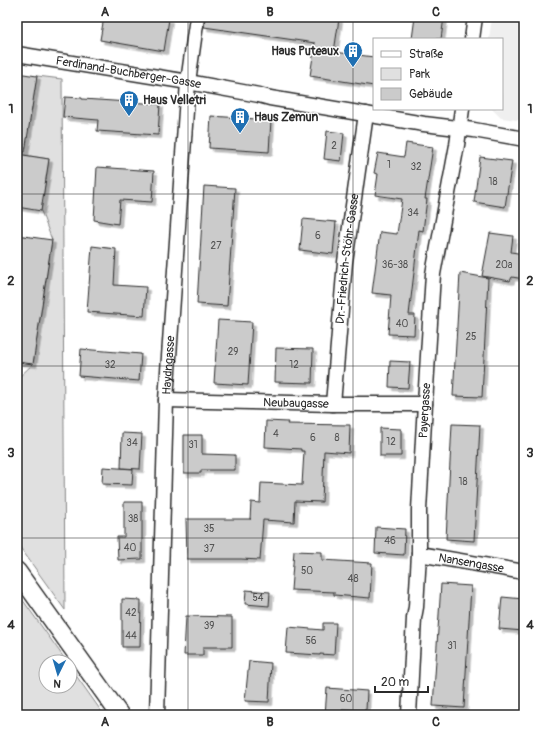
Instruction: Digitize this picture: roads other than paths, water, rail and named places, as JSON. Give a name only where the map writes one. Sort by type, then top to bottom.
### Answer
[{"type":"street","name":"Haydngasse","points":[[157,715],[166,400],[188,82],[196,17]]},
{"type":"street","points":[[472,38],[475,17]]},
{"type":"street","name":"Ferdinand-Buchberger-Gasse","points":[[17,54],[188,82],[270,98],[524,139]]},
{"type":"street","name":"Payergasse","points":[[409,715],[419,554],[420,503],[433,274],[457,145],[462,110]]},
{"type":"street","name":"Dr.-Friedrich-Stöhr-Gasse","points":[[333,404],[345,262],[366,114]]},
{"type":"street","name":"Neubaugasse","points":[[166,400],[333,404],[425,404]]},
{"type":"street","name":"Nansengasse","points":[[419,554],[524,572]]},
{"type":"street","points":[[17,571],[120,715]]},
{"type":"place","name":"Haus Puteaux","points":[[353,68]]},
{"type":"place","name":"Haus Velletri","points":[[129,117]]},
{"type":"place","name":"Haus Zemun","points":[[240,134]]}]
